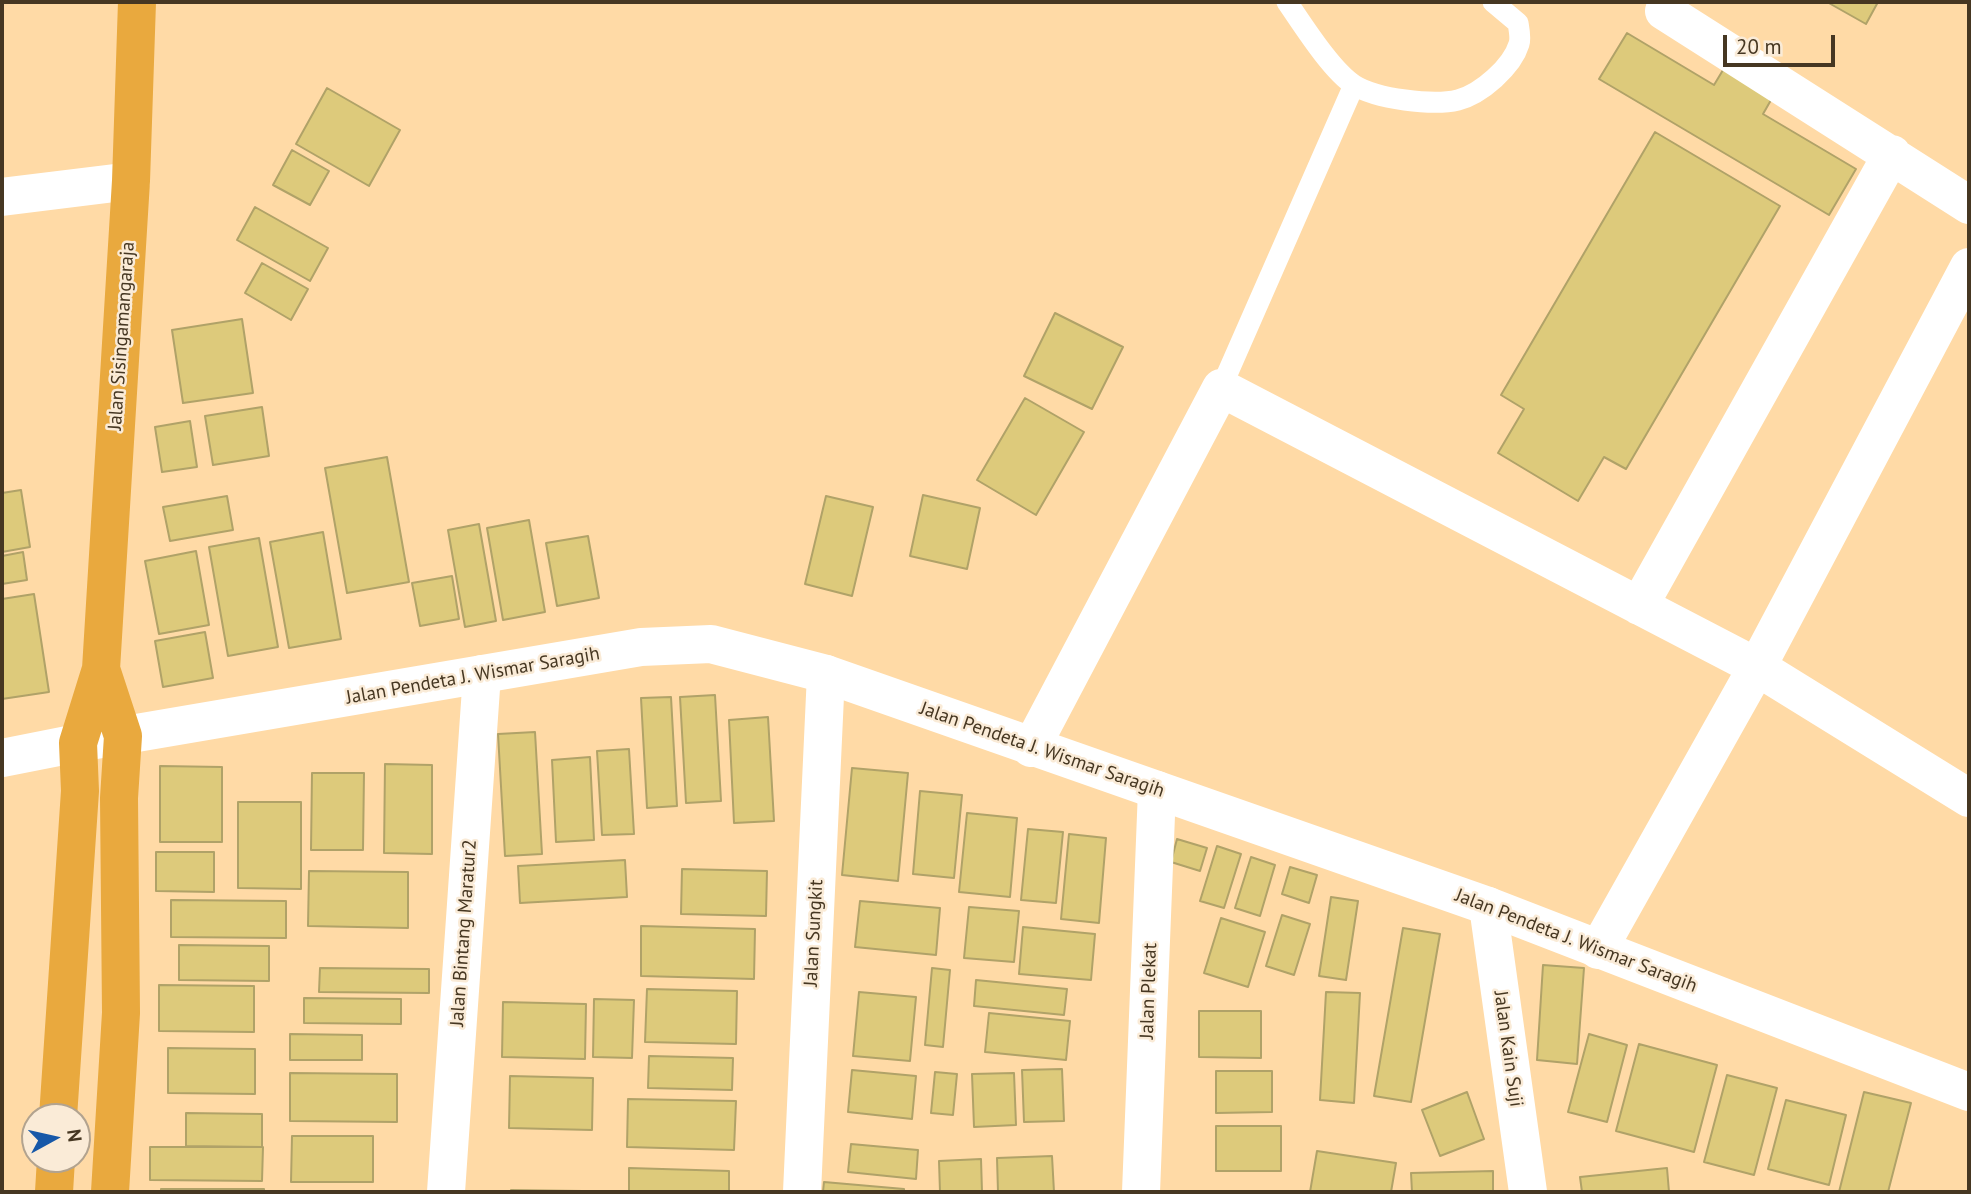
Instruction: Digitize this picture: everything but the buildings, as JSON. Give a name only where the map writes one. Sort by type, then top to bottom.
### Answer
[{"type":"highway","name":"Jalan Sisingamangaraja","points":[[59,1103],[80,791],[78,743],[101,669],[131,181],[137,2]]},
{"type":"highway","name":"Jalan Sisingamangaraja","points":[[101,669],[123,736]]},
{"type":"highway","points":[[110,1192],[121,1013],[119,798],[123,736]]},
{"type":"highway","points":[[54,1192],[55,1173]]},
{"type":"street","points":[[1664,11],[1969,205]]},
{"type":"street","points":[[1639,606],[1892,154]]},
{"type":"street","points":[[2,197],[131,181]]},
{"type":"street","points":[[1598,950],[1757,667],[1969,267]]},
{"type":"street","points":[[1031,748],[1221,388],[1757,667],[1969,798]]},
{"type":"street","name":"Jalan Pendeta J. Wismar Saragih","points":[[2,758],[640,647],[711,645],[827,674],[1031,748],[1488,906],[1969,1092]]},
{"type":"street","name":"Jalan Bintang Maratur2","points":[[446,1192],[482,674]]},
{"type":"street","name":"Jalan Sungkit","points":[[802,1192],[827,674]]},
{"type":"street","name":"Jalan Plekat","points":[[1141,1192],[1157,790]]},
{"type":"street","name":"Jalan Kain Suji","points":[[1488,906],[1528,1192]]},
{"type":"lane","points":[[1287,2],[1325,55],[1354,85],[1385,97],[1422,103],[1458,100],[1484,88],[1503,70],[1520,43],[1518,23],[1493,2]]},
{"type":"lane","points":[[1221,388],[1354,85]]}]
